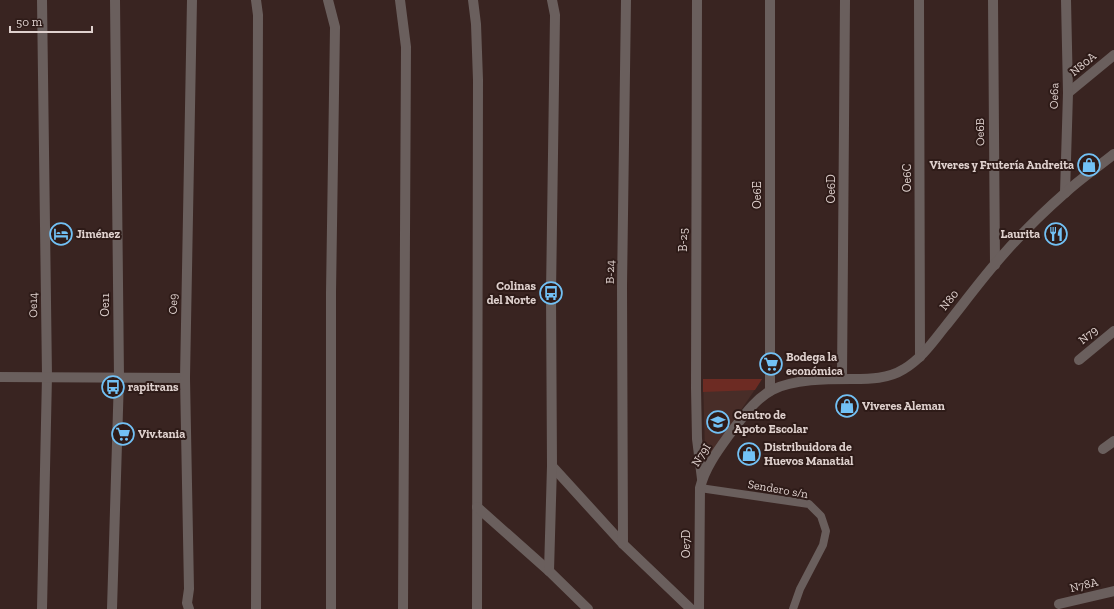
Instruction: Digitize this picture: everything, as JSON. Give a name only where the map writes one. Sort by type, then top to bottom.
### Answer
[{"type":"street","name":"Oe14","points":[[42,0],[47,376],[42,609]]},
{"type":"street","name":"Oe11","points":[[112,609],[119,377],[115,0]]},
{"type":"street","name":"Oe9","points":[[189,609],[187,603],[189,589],[185,378],[192,0]]},
{"type":"street","points":[[256,0],[258,14],[256,609]]},
{"type":"street","points":[[328,0],[335,28],[331,293],[331,609]]},
{"type":"street","points":[[400,0],[406,46],[403,609]]},
{"type":"street","points":[[473,0],[476,24],[478,80],[478,609]]},
{"type":"street","points":[[548,571],[552,466],[551,287],[555,15],[552,0]]},
{"type":"street","name":"B-24","points":[[623,544],[622,286],[626,0]]},
{"type":"street","name":"B-25","points":[[697,0],[696,388],[697,439],[701,484]]},
{"type":"street","name":"Oe6E","points":[[770,0],[770,391]]},
{"type":"street","name":"Oe6D","points":[[842,379],[846,0]]},
{"type":"street","name":"Oe6C","points":[[919,0],[920,357]]},
{"type":"street","name":"Oe6B","points":[[993,0],[995,265]]},
{"type":"street","name":"Oe6a","points":[[1065,193],[1068,92],[1066,0]]},
{"type":"street","name":"N80A","points":[[1068,92],[1114,55]]},
{"type":"street","name":"N80","points":[[770,391],[797,382],[842,379],[877,379],[892,375],[904,369],[920,357],[995,265],[1027,229],[1065,193],[1114,154]]},
{"type":"street","name":"N79","points":[[1079,360],[1114,331]]},
{"type":"street","points":[[0,377],[47,376],[185,378]]},
{"type":"street","name":"N79I","points":[[701,484],[707,468],[744,416],[770,391]]},
{"type":"street","points":[[1103,449],[1114,440]]},
{"type":"street","points":[[552,466],[623,544],[692,609]]},
{"type":"street","name":"Oe7D","points":[[699,609],[701,484]]},
{"type":"street","name":"Sendero s/n","points":[[701,484],[809,504],[821,516],[826,531],[823,545],[800,589],[793,609]]},
{"type":"street","points":[[478,507],[588,609]]},
{"type":"street","name":"N78A","points":[[1059,604],[1114,591]]},
{"type":"shaded area","name":"Centro de Apoto Escolar","points":[[703,379],[762,379],[712,453],[705,452]]},
{"type":"shaded area","points":[[703,379],[762,379],[755,390],[703,392]]},
{"type":"place","name":"Viveres y Frutería Andreita","points":[[1089,165]]},
{"type":"place","name":"Jiménez","points":[[61,234]]},
{"type":"place","name":"Laurita","points":[[1056,234]]},
{"type":"place","name":"Colinas del Norte","points":[[551,293]]},
{"type":"place","name":"Bodega la económica","points":[[771,364]]},
{"type":"place","name":"rapitrans","points":[[113,387]]},
{"type":"place","name":"Viveres Aleman","points":[[847,406]]},
{"type":"place","name":"Centro de Apoto Escolar","points":[[718,422]]},
{"type":"place","name":"Viv.tania","points":[[123,434]]},
{"type":"place","name":"Distribuidora de Huevos Manatial","points":[[749,454]]}]
